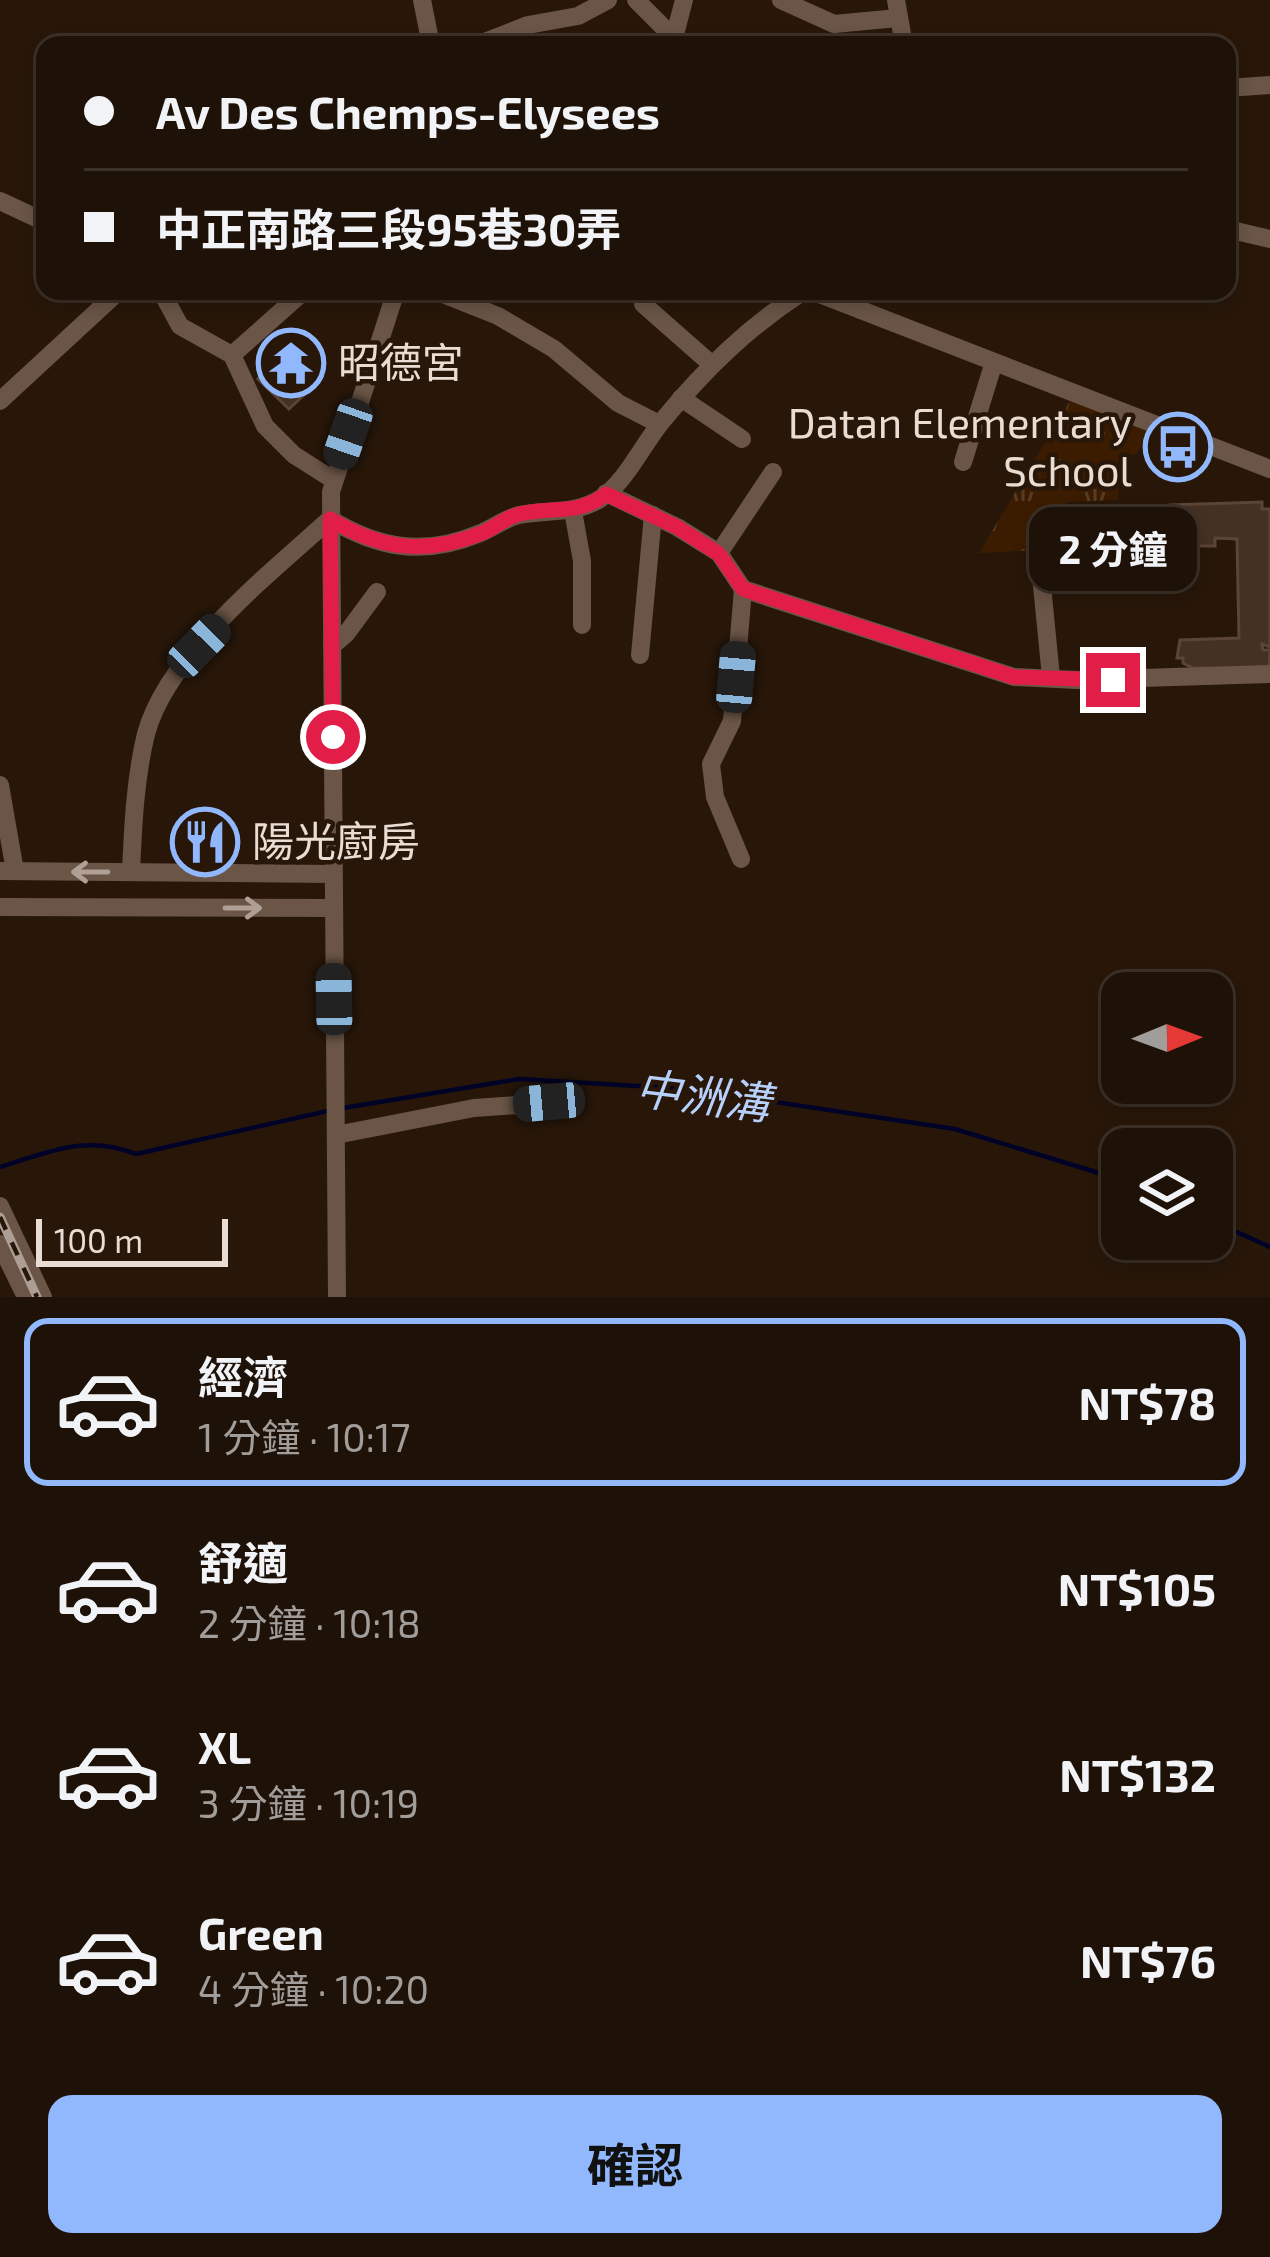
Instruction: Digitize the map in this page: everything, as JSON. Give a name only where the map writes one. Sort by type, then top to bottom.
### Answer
[{"type":"street","points":[[422,0],[429,36]]},
{"type":"street","points":[[500,36],[608,0]]},
{"type":"street","points":[[636,0],[669,36]]},
{"type":"street","points":[[676,36],[684,0]]},
{"type":"street","points":[[782,0],[834,24],[897,9]]},
{"type":"street","points":[[1236,87],[1270,85]]},
{"type":"street","points":[[0,201],[36,218]]},
{"type":"street","points":[[1236,231],[1270,239]]},
{"type":"street","points":[[0,401],[109,300]]},
{"type":"street","points":[[166,300],[181,326],[232,355],[265,426],[294,455],[332,479]]},
{"type":"street","points":[[232,355],[294,300]]},
{"type":"street","points":[[338,1297],[332,479],[388,300]]},
{"type":"street","points":[[458,300],[498,316],[554,350],[617,403],[659,424]]},
{"type":"street","points":[[330,519],[373,541],[400,548],[430,548],[454,544],[516,515],[573,511],[606,494],[623,477],[710,363],[796,300]]},
{"type":"street","points":[[832,300],[1270,469]]},
{"type":"street","points":[[862,311],[866,300]]},
{"type":"street","points":[[643,304],[710,363]]},
{"type":"street","points":[[963,462],[994,362]]},
{"type":"street","points":[[681,398],[742,439]]},
{"type":"street","points":[[719,554],[773,472]]},
{"type":"street","points":[[606,494],[719,554],[743,589],[1014,677],[1078,680],[1270,674]]},
{"type":"street","points":[[573,511],[582,561],[582,626]]},
{"type":"street","points":[[640,655],[653,515]]},
{"type":"street","points":[[130,872],[147,733],[170,678],[266,577],[330,519]]},
{"type":"street","points":[[1038,545],[1051,676]]},
{"type":"street","points":[[741,859],[715,797],[711,764],[732,721],[743,589]]},
{"type":"street","points":[[332,646],[376,592]]},
{"type":"street","points":[[0,785],[8,872],[333,874]]},
{"type":"street","points":[[0,907],[333,908]]},
{"type":"street","points":[[336,1135],[473,1108],[575,1101]]},
{"type":"street","points":[[0,1207],[43,1297]]},
{"type":"street","points":[[0,1244],[26,1297]]},
{"type":"green space","points":[[1070,401],[1151,432],[1135,455],[1119,454],[1118,500],[1067,502],[1040,550],[979,553]]},
{"type":"building","name":"昭德宮","points":[[293,348],[321,379],[289,409],[258,379]]},
{"type":"building","points":[[1262,502],[1262,509],[1270,509],[1270,647],[1262,644],[1263,650],[1270,650],[1269,669],[1193,668],[1177,658],[1180,640],[1239,638],[1237,539],[1215,538],[1215,546],[1170,546],[1170,505]]},
{"type":"waterway","name":"中洲溝","points":[[343,1108],[519,1079],[688,1089],[955,1129],[1101,1174]]},
{"type":"waterway","name":"中洲溝","points":[[0,1167],[84,1145],[136,1154],[332,1110]]},
{"type":"waterway","name":"中洲溝","points":[[1233,1230],[1270,1247]]},
{"type":"railway","points":[[0,1217],[37,1297]]},
{"type":"place","name":"昭德宮","points":[[291,363]]},
{"type":"place","name":"Datan Elementary School","points":[[1178,447]]},
{"type":"place","name":"陽光廚房","points":[[205,842]]},
{"type":"route","points":[[333,737],[330,519],[373,541],[400,548],[430,548],[454,544],[516,515],[573,511],[606,494],[677,527],[719,554],[743,589],[1014,677],[1113,680]]}]
